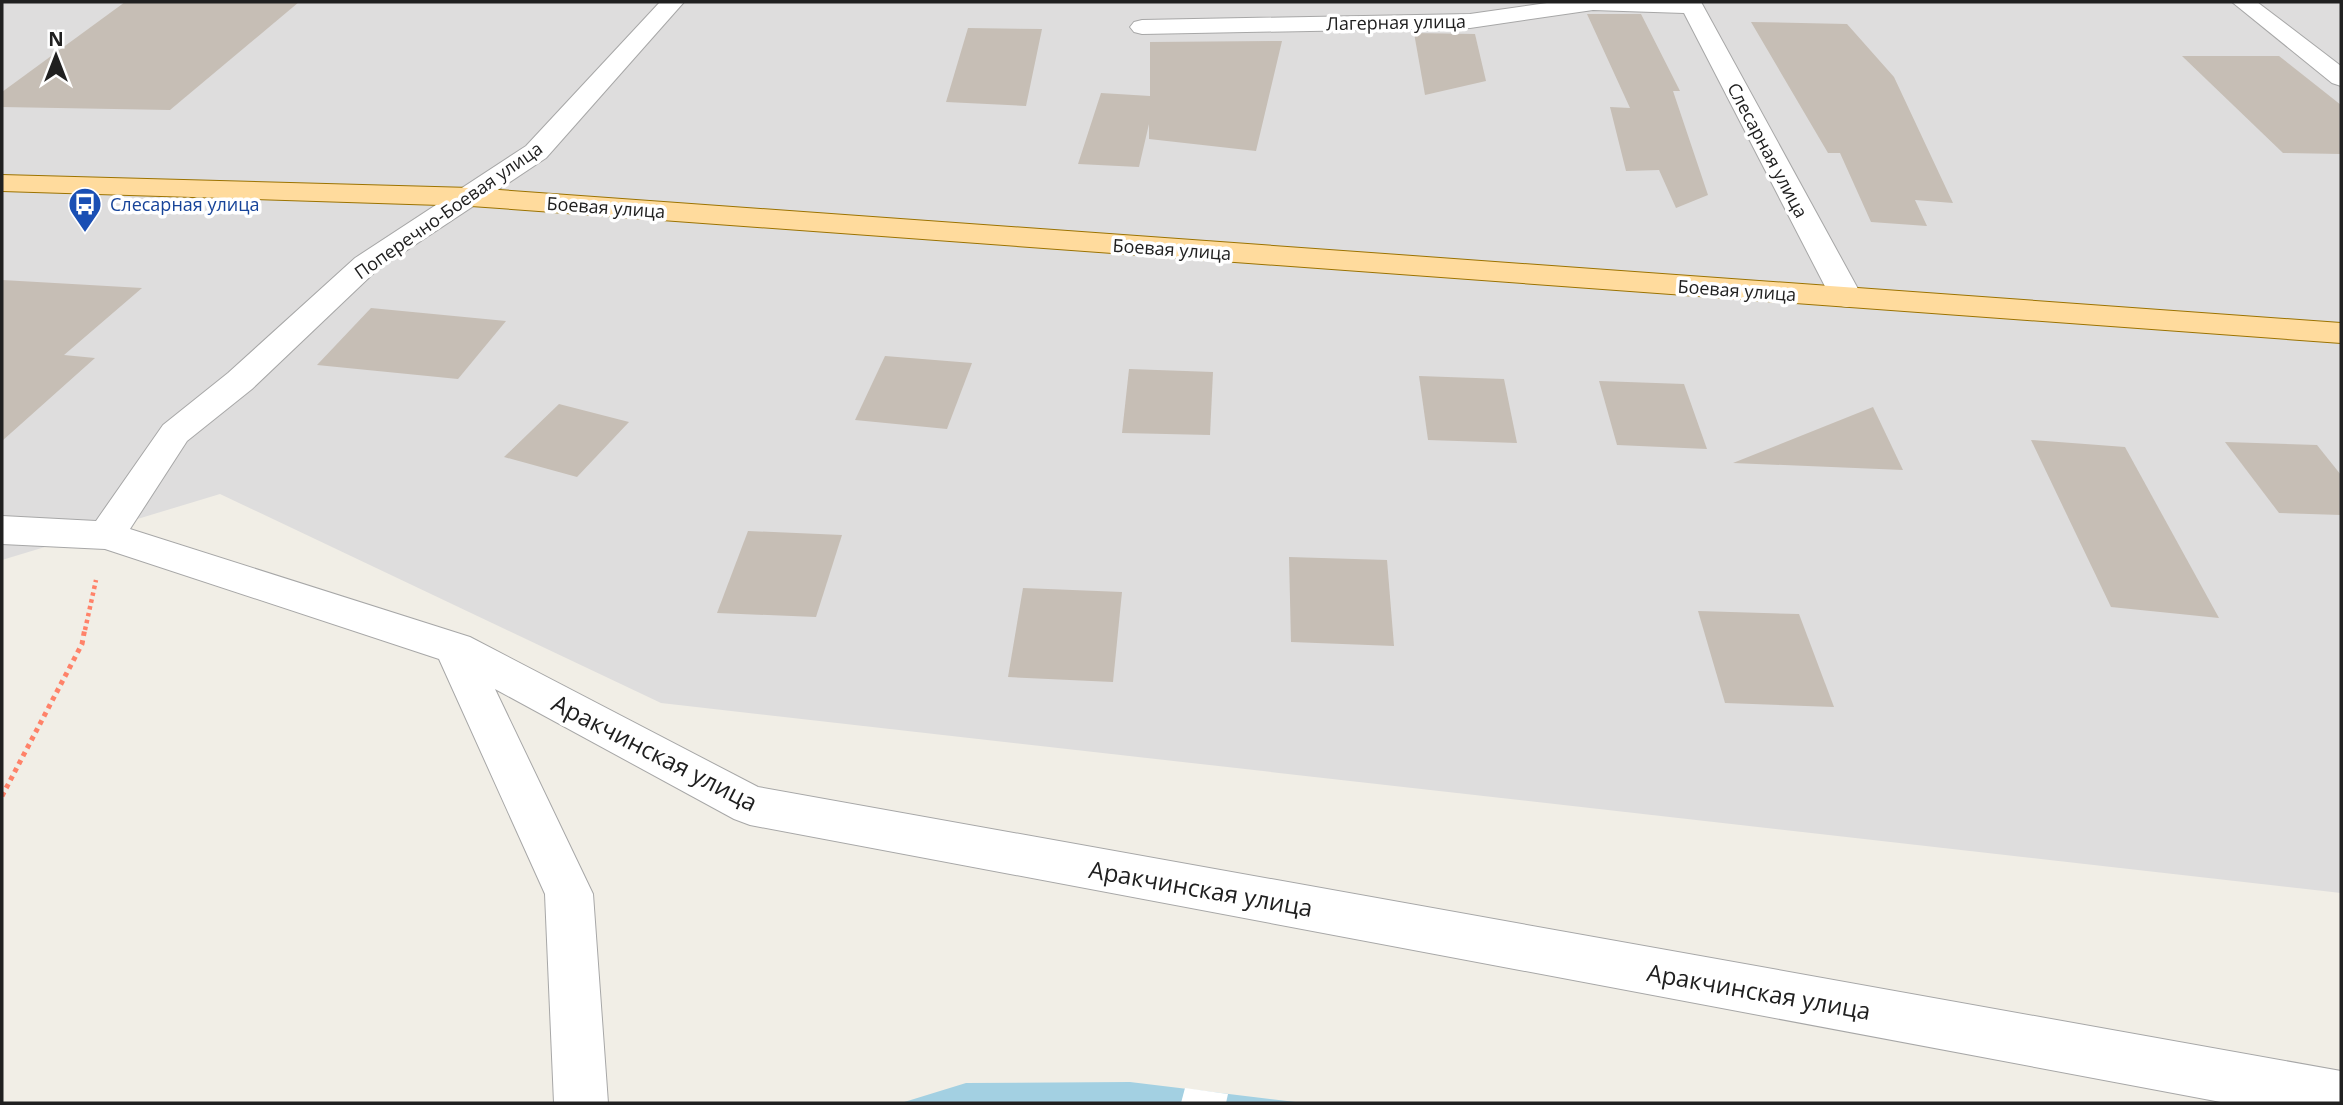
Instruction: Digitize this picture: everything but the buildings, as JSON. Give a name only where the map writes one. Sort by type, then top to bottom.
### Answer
[{"type":"main road","name":"Боевая улица","points":[[2,183],[471,197],[2341,333]]},
{"type":"street","name":"Поперечно-Боевая улица","points":[[106,535],[175,433],[240,381],[366,264],[536,152],[672,2]]},
{"type":"street","points":[[2243,2],[2341,78]]},
{"type":"street","name":"Лагерная улица","points":[[1142,27],[1470,20],[1593,3],[1691,4]]},
{"type":"street","name":"Слесарная улица","points":[[1691,4],[1847,298]]},
{"type":"street","name":"Аракчинская улица","points":[[2,530],[106,535],[455,648],[750,805],[2341,1098]]},
{"type":"street","points":[[455,648],[569,894],[581,1103]]},
{"type":"path","points":[[2,796],[82,644],[106,535]]},
{"type":"shaded area","points":[[2,2],[2341,2],[2341,893],[661,703],[220,494],[2,560]]},
{"type":"water","points":[[1130,1082],[1304,1103],[901,1103],[966,1083]]},
{"type":"pier","points":[[1185,1088],[1228,1094],[1226,1103],[1181,1103]]},
{"type":"place","name":"Слесарная улица","points":[[85,234]]}]
